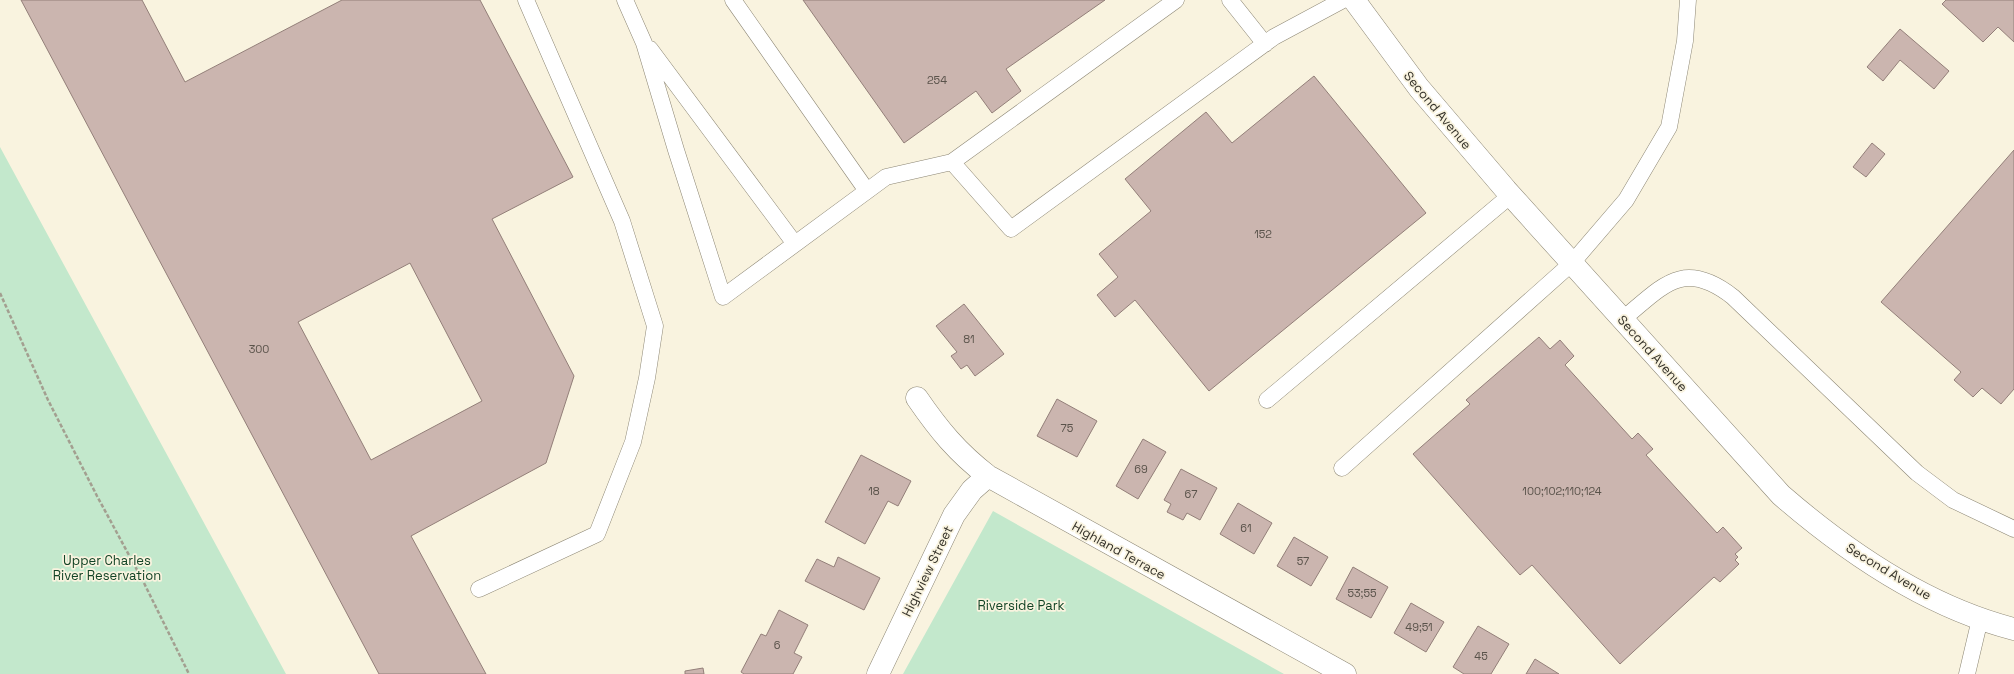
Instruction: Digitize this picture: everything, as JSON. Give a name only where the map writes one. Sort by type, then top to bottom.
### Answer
[{"type":"street","name":"Second Avenue","points":[[1354,0],[1419,88],[1510,195],[1760,473],[1804,515],[1838,541],[1891,576],[1944,604],[1980,619],[2014,629]]},
{"type":"street","name":"Highland Terrace","points":[[917,398],[938,428],[955,448],[988,476],[1345,674]]},
{"type":"street","name":"Highview Street","points":[[878,674],[954,515],[972,490],[988,476]]},
{"type":"lane","points":[[479,589],[597,534],[633,442],[647,378],[655,326],[622,221],[526,0]]},
{"type":"lane","points":[[625,0],[642,38],[723,297],[886,177],[952,162],[1176,0]]},
{"type":"lane","points":[[733,0],[867,190]]},
{"type":"lane","points":[[1230,0],[1265,44]]},
{"type":"lane","points":[[952,162],[1011,229],[1265,44],[1342,0]]},
{"type":"lane","points":[[1342,468],[1572,263],[1626,200],[1669,127],[1685,41],[1688,0]]},
{"type":"lane","points":[[642,38],[795,244]]},
{"type":"lane","points":[[1267,400],[1510,195]]},
{"type":"lane","points":[[1623,319],[1663,285],[1672,280],[1695,278],[1722,288],[1733,296],[1917,474],[1953,500],[2014,528]]},
{"type":"lane","points":[[1967,674],[1980,619]]},
{"type":"path","points":[[0,293],[48,400],[97,496],[143,581],[189,674]]},
{"type":"green space","name":"Upper Charles River Reservation","points":[[0,147],[286,674],[0,674]]},
{"type":"green space","name":"Riverside Park","points":[[993,511],[1284,674],[903,674]]},
{"type":"building","points":[[21,0],[142,0],[185,82],[342,0],[480,0],[573,177],[492,219],[574,376],[546,463],[411,536],[486,674],[379,674]],"holes":[[[410,263],[482,401],[371,460],[298,322]]]},
{"type":"building","points":[[803,0],[1105,0],[1006,69],[1021,91],[992,113],[976,91],[904,143]]},
{"type":"building","points":[[1946,0],[2014,0],[2014,42],[1998,27],[1983,42],[1942,4]]},
{"type":"building","points":[[1900,29],[1949,71],[1934,89],[1900,60],[1883,81],[1867,67]]},
{"type":"building","points":[[1314,76],[1426,213],[1209,391],[1135,300],[1115,317],[1097,295],[1118,277],[1099,254],[1151,211],[1125,179],[1206,112],[1232,143]]},
{"type":"building","points":[[1872,143],[1885,154],[1866,177],[1853,167]]},
{"type":"building","points":[[2014,150],[2014,389],[2001,404],[1982,388],[1973,397],[1954,380],[1961,372],[1881,302]]},
{"type":"building","points":[[964,304],[1004,354],[975,376],[967,365],[961,369],[951,356],[957,352],[936,326]]},
{"type":"building","points":[[1539,337],[1550,349],[1560,340],[1574,356],[1565,365],[1632,439],[1638,433],[1653,449],[1646,455],[1717,533],[1723,527],[1742,548],[1735,554],[1738,557],[1735,560],[1739,564],[1720,582],[1714,577],[1620,664],[1532,565],[1520,575],[1413,454],[1470,404],[1466,400]]},
{"type":"building","points":[[1057,399],[1097,421],[1077,457],[1037,436]]},
{"type":"building","points":[[1143,439],[1166,452],[1138,499],[1116,486]]},
{"type":"building","points":[[861,455],[911,481],[898,506],[888,501],[865,544],[825,522]]},
{"type":"building","points":[[1181,469],[1217,488],[1200,520],[1187,513],[1183,520],[1167,512],[1171,504],[1164,500]]},
{"type":"building","points":[[1238,503],[1272,523],[1254,554],[1220,534]]},
{"type":"building","points":[[1294,537],[1328,557],[1311,586],[1277,566]]},
{"type":"building","points":[[838,557],[880,578],[864,610],[805,581],[817,559],[834,567]]},
{"type":"building","points":[[1353,567],[1388,587],[1371,618],[1336,599]]},
{"type":"building","points":[[1411,603],[1444,622],[1426,652],[1394,633]]},
{"type":"building","points":[[779,610],[808,625],[794,653],[802,657],[793,674],[744,674],[741,672],[761,634],[766,636]]},
{"type":"building","points":[[1478,626],[1509,644],[1491,674],[1464,674],[1453,667]]},
{"type":"building","points":[[1535,659],[1559,674],[1526,674]]},
{"type":"building","points":[[703,668],[704,674],[685,674],[685,671]]}]
